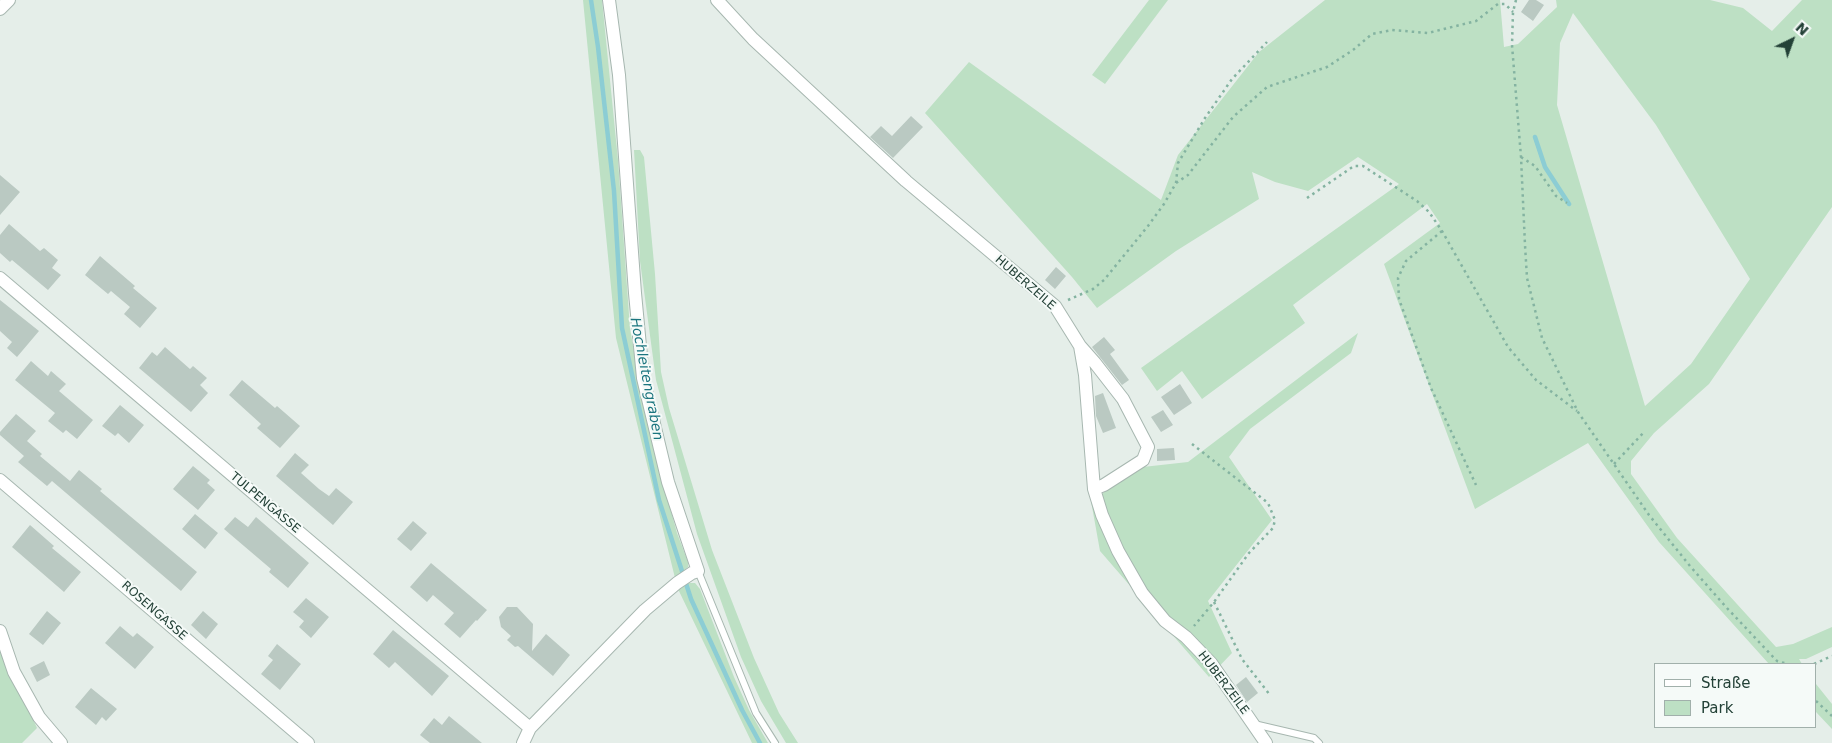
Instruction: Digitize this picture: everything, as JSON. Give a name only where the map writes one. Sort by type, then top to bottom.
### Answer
[{"type":"street","points":[[0,9],[9,0]]},
{"type":"street","points":[[523,743],[530,728],[645,610],[677,583],[695,572],[668,482],[643,378],[620,84],[609,0]]},
{"type":"street","name":"HUBERZEILE","points":[[717,0],[753,39],[906,181],[1055,306],[1080,346],[1085,375],[1094,489],[1102,515],[1118,551],[1142,593],[1165,621],[1186,637],[1211,663],[1266,743]]},
{"type":"street","name":"TULPENGASSE","points":[[0,278],[530,728]]},
{"type":"street","points":[[1080,346],[1123,399],[1148,447],[1143,460],[1104,485],[1094,489]]},
{"type":"street","name":"ROSENGASSE","points":[[0,480],[308,743]]},
{"type":"street","points":[[0,631],[14,672],[39,717],[61,743]]},
{"type":"lane","points":[[695,572],[756,713],[775,743]]},
{"type":"lane","points":[[1253,724],[1314,738],[1319,743]]},
{"type":"path","points":[[1516,0],[1513,12],[1512,45],[1528,278],[1542,338],[1578,412],[1649,515],[1690,566],[1778,661],[1785,663]]},
{"type":"path","points":[[1176,183],[1188,175],[1233,117],[1267,87],[1327,67],[1353,50],[1372,34],[1392,30],[1428,33],[1476,22],[1498,4],[1505,4],[1513,12]]},
{"type":"path","points":[[1055,306],[1092,289],[1104,280],[1148,226],[1176,183],[1178,163],[1205,118],[1232,79],[1267,42]]},
{"type":"path","points":[[1521,157],[1535,166],[1556,196],[1567,203]]},
{"type":"path","points":[[1307,198],[1354,166],[1363,166],[1417,201],[1429,212],[1442,230],[1508,347],[1536,380],[1578,412]]},
{"type":"path","points":[[1442,230],[1406,261],[1398,278],[1399,299],[1431,388],[1476,485]]},
{"type":"path","points":[[1614,464],[1645,431]]},
{"type":"path","points":[[1186,637],[1249,553],[1273,528],[1275,520],[1268,503],[1192,444]]},
{"type":"path","points":[[1214,602],[1242,659],[1270,696]]},
{"type":"path","points":[[1816,663],[1832,656]]},
{"type":"path","points":[[1817,702],[1832,716]]},
{"type":"green space","points":[[583,0],[602,0],[618,160],[630,329],[650,435],[677,533],[688,562],[688,567],[675,578],[616,338]]},
{"type":"green space","points":[[1149,0],[1168,0],[1105,84],[1092,75]]},
{"type":"green space","points":[[1325,0],[1500,0],[1504,47],[1518,44],[1557,7],[1556,0],[1710,0],[1743,8],[1772,31],[1802,0],[1832,0],[1832,207],[1709,384],[1654,433],[1631,461],[1631,474],[1677,538],[1776,647],[1793,644],[1832,627],[1832,647],[1806,659],[1799,659],[1801,663],[1768,663],[1659,542],[1588,443],[1475,509],[1384,264],[1440,223],[1427,204],[1293,305],[1305,323],[1202,399],[1182,371],[1157,391],[1141,368],[1399,184],[1358,157],[1308,191],[1275,182],[1252,172],[1259,199],[1176,251],[1097,308],[1072,277],[925,113],[969,62],[1161,200],[1178,155],[1259,52]],"holes":[[[1573,13],[1656,125],[1750,279],[1691,364],[1645,406],[1557,105],[1560,43]]]},
{"type":"green space","points":[[634,150],[640,150],[644,157],[655,274],[661,372],[669,408],[712,550],[754,658],[779,713],[798,743],[786,743],[761,701],[741,657],[697,534],[656,380],[640,261]]},
{"type":"green space","points":[[1358,333],[1351,353],[1250,429],[1229,457],[1272,520],[1208,601],[1232,653],[1209,677],[1100,551],[1091,501],[1143,467],[1188,462]]},
{"type":"green space","points":[[689,583],[695,583],[700,589],[734,677],[749,710],[768,743],[752,743],[678,589]]},
{"type":"green space","points":[[0,647],[37,728],[22,743],[0,743]]},
{"type":"green space","points":[[1817,685],[1832,704],[1832,729],[1817,713]]},
{"type":"building","points":[[1529,0],[1536,0],[1544,5],[1533,21],[1521,12]]},
{"type":"building","points":[[911,116],[923,127],[893,158],[870,137],[881,126],[892,136]]},
{"type":"building","points":[[0,175],[20,192],[0,215]]},
{"type":"building","points":[[9,224],[40,251],[44,248],[58,260],[52,268],[61,275],[48,290],[12,260],[10,262],[0,253],[0,235]]},
{"type":"building","points":[[100,256],[157,308],[140,328],[124,314],[130,307],[111,291],[108,294],[85,275]]},
{"type":"building","points":[[1056,267],[1066,276],[1055,289],[1045,280]]},
{"type":"building","points":[[0,300],[39,331],[17,357],[7,348],[12,342],[0,331]]},
{"type":"building","points":[[1104,337],[1115,350],[1110,354],[1129,380],[1122,385],[1092,347]]},
{"type":"building","points":[[165,347],[190,369],[193,366],[207,378],[200,385],[208,393],[191,412],[139,368],[152,352],[157,356]]},
{"type":"building","points":[[31,361],[48,376],[51,371],[66,384],[59,391],[93,420],[77,439],[66,430],[63,433],[48,421],[55,413],[15,380]]},
{"type":"building","points":[[242,380],[300,426],[280,448],[257,428],[261,424],[229,395]]},
{"type":"building","points":[[1180,384],[1192,403],[1174,415],[1161,397]]},
{"type":"building","points":[[1103,393],[1116,428],[1103,433],[1096,416],[1095,396]]},
{"type":"building","points":[[120,405],[144,425],[129,443],[118,433],[115,436],[102,426]]},
{"type":"building","points":[[1163,410],[1173,425],[1161,432],[1151,417]]},
{"type":"building","points":[[16,414],[36,431],[27,441],[42,454],[40,456],[70,481],[79,470],[102,489],[100,491],[197,572],[181,591],[52,481],[47,486],[18,462],[24,456],[0,435],[0,432]]},
{"type":"building","points":[[1174,448],[1175,460],[1157,461],[1157,449]]},
{"type":"building","points":[[295,453],[309,465],[301,473],[319,489],[329,496],[336,488],[353,502],[333,525],[276,476]]},
{"type":"building","points":[[193,466],[210,480],[207,483],[215,490],[198,510],[173,489]]},
{"type":"building","points":[[195,514],[218,533],[205,549],[182,529]]},
{"type":"building","points":[[235,517],[248,527],[256,517],[309,563],[288,588],[269,572],[271,569],[224,529]]},
{"type":"building","points":[[413,521],[427,533],[411,551],[397,539]]},
{"type":"building","points":[[30,525],[54,546],[52,548],[81,572],[64,592],[12,547]]},
{"type":"building","points":[[431,563],[487,610],[460,638],[444,624],[454,613],[433,595],[427,602],[410,587]]},
{"type":"building","points":[[306,598],[329,617],[311,638],[299,627],[304,621],[293,612]]},
{"type":"building","points":[[507,607],[517,607],[533,624],[532,651],[546,634],[570,655],[553,676],[518,646],[515,647],[507,640],[511,636],[501,627],[499,617]]},
{"type":"building","points":[[47,611],[61,623],[43,645],[29,634]]},
{"type":"building","points":[[203,611],[218,624],[206,639],[191,625]]},
{"type":"building","points":[[120,626],[133,637],[137,633],[154,647],[135,669],[105,643]]},
{"type":"building","points":[[393,630],[449,676],[432,696],[395,662],[389,668],[373,654]]},
{"type":"building","points":[[277,644],[301,664],[280,690],[261,674],[273,660],[268,656]]},
{"type":"building","points":[[44,661],[50,675],[37,682],[30,668]]},
{"type":"building","points":[[1246,677],[1258,693],[1247,702],[1236,685]]},
{"type":"building","points":[[91,688],[117,709],[106,721],[102,717],[96,725],[75,707]]},
{"type":"building","points":[[449,716],[482,743],[430,743],[420,735],[434,718],[442,725]]},
{"type":"waterway","name":"Hochleitengraben","points":[[591,0],[614,191],[622,328],[659,500],[691,599],[742,710],[760,743]]},
{"type":"waterway","points":[[1535,137],[1545,167],[1569,204]]}]
